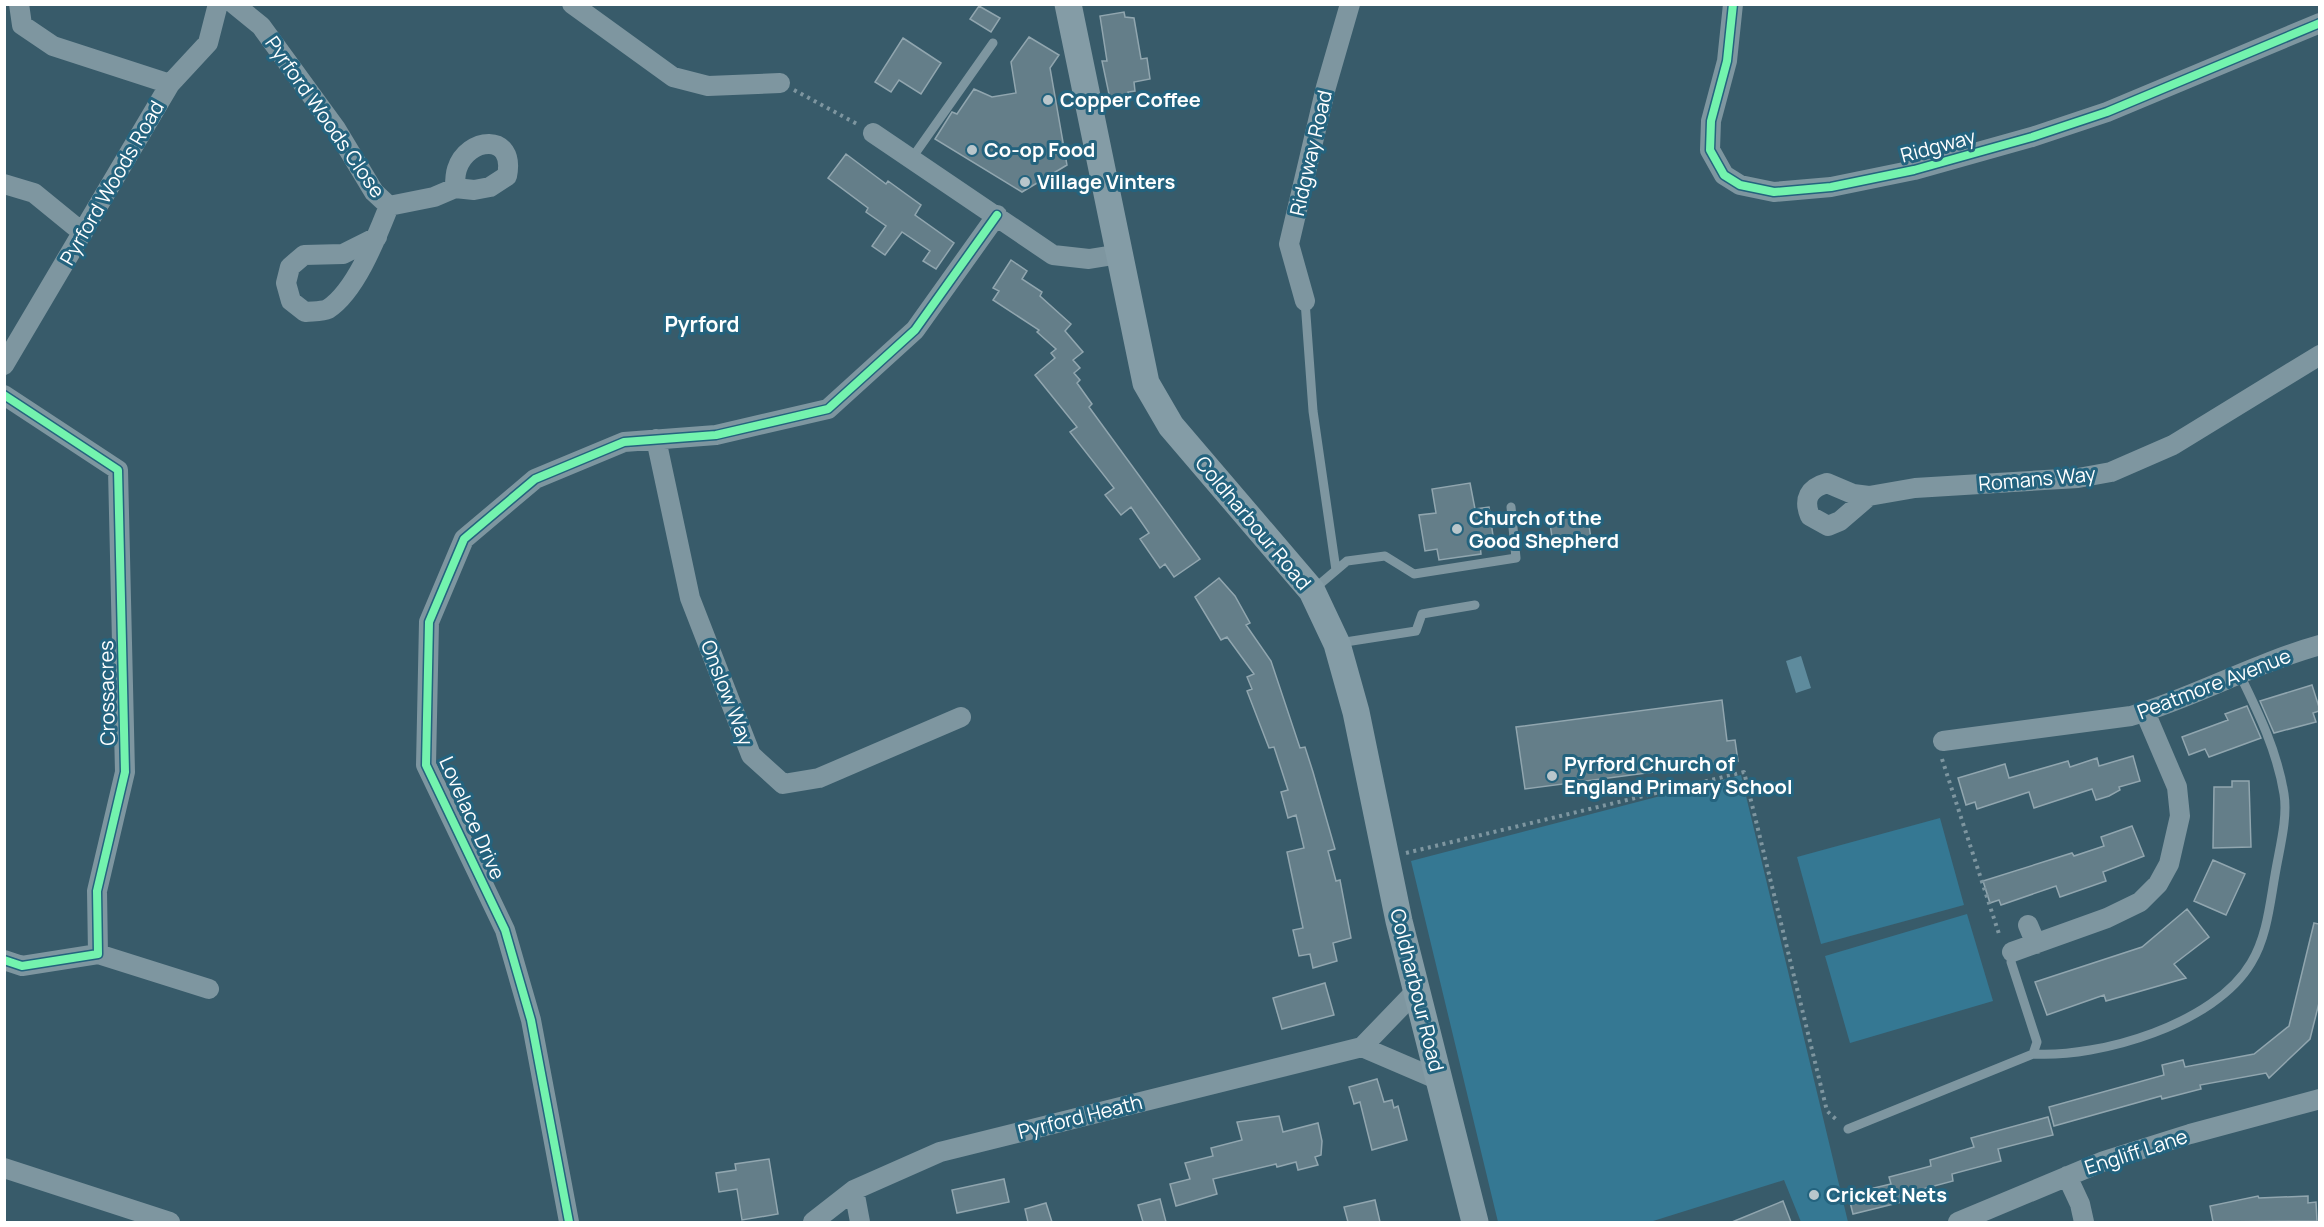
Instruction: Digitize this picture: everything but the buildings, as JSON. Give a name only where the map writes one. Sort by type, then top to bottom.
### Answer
[{"type":"main road","name":"Coldharbour Road","points":[[1068,4],[1146,383],[1171,426],[1312,591],[1337,644],[1356,712],[1416,991],[1475,1222]]},
{"type":"street","points":[[19,4],[22,25],[53,46],[170,84]]},
{"type":"street","name":"Pyrford Woods Road","points":[[4,365],[170,84],[208,43],[219,4]]},
{"type":"street","name":"Pyrford Woods Close","points":[[234,4],[261,26],[336,129],[374,192],[389,206]]},
{"type":"street","points":[[572,4],[673,77],[708,86],[780,83]]},
{"type":"street","name":"Ridgway Road","points":[[1305,301],[1289,244],[1326,87],[1350,4]]},
{"type":"street","name":"Ridgway","points":[[1733,4],[1727,62],[1709,128],[1710,150],[1724,175],[1740,185],[1774,192],[1831,187],[1904,173],[2032,137],[2107,112],[2319,23]]},
{"type":"street","points":[[873,133],[1053,255],[1089,259],[1120,254]]},
{"type":"street","points":[[4,184],[34,193],[82,233]]},
{"type":"street","name":"Pyrford Woods Close","points":[[389,206],[434,197],[455,188]]},
{"type":"street","name":"Pyrford Woods Close","points":[[377,237],[344,254],[304,255],[291,267],[286,283],[291,302],[305,312],[326,310],[344,294],[377,237],[389,206]]},
{"type":"street","name":"Lovelace Drive","points":[[569,1222],[531,1020],[505,930],[426,765],[429,622],[464,539],[535,479],[624,442],[716,435],[828,410],[915,330],[997,215]]},
{"type":"street","name":"Romans Way","points":[[1869,496],[1915,488],[2078,478],[2112,472],[2173,444],[2319,355]]},
{"type":"street","name":"Crossacres","points":[[4,395],[118,470],[125,772],[97,891],[98,954]]},
{"type":"street","name":"Onslow Way","points":[[656,439],[690,598],[751,754],[783,784],[819,778],[961,717]]},
{"type":"street","name":"Peatmore Avenue","points":[[1943,741],[1964,728],[2121,718],[2145,712],[2319,645]]},
{"type":"street","points":[[2012,952],[2107,918],[2140,902],[2158,884],[2169,864],[2180,816],[2178,787],[2145,712]]},
{"type":"street","points":[[2028,925],[2036,944]]},
{"type":"street","points":[[4,960],[22,966],[98,954],[208,989]]},
{"type":"street","points":[[1416,991],[1362,1047],[1439,1080]]},
{"type":"street","name":"Pyrford Heath","points":[[813,1222],[854,1190],[940,1152],[1362,1047]]},
{"type":"street","name":"Engliff Lane","points":[[1958,1222],[2104,1161],[2190,1134],[2319,1099]]},
{"type":"street","points":[[4,1168],[170,1222]]},
{"type":"street","points":[[2067,1176],[2080,1204],[2084,1222]]},
{"type":"street","points":[[854,1190],[860,1222]]},
{"type":"lane","points":[[912,158],[993,44]]},
{"type":"lane","points":[[1305,301],[1313,411],[1336,570]]},
{"type":"lane","points":[[1312,591],[1347,561],[1385,556],[1414,574],[1516,558],[1511,507]]},
{"type":"lane","points":[[1337,644],[1416,631],[1422,614],[1475,605]]},
{"type":"lane","points":[[1848,1129],[2033,1054],[2062,1055],[2120,1043],[2188,1018],[2225,993],[2252,962],[2266,924],[2279,852],[2284,796],[2272,741],[2240,675]]},
{"type":"lane","points":[[2012,952],[2011,962],[2037,1042],[2033,1054]]},
{"type":"path","points":[[780,83],[873,133]]},
{"type":"path","points":[[1943,741],[1942,761],[1994,923],[1998,934],[2012,952]]},
{"type":"path","points":[[1402,853],[1744,771],[1827,1112],[1848,1129]]},
{"type":"shaded area","points":[[1801,656],[1811,688],[1796,693],[1786,661]]},
{"type":"shaded area","points":[[1741,775],[1848,1222],[1801,1222],[1784,1180],[1650,1222],[1498,1222],[1411,861]]},
{"type":"shaded area","points":[[1940,818],[1964,905],[1821,944],[1797,857]]},
{"type":"shaded area","points":[[1967,914],[1993,1001],[1850,1043],[1825,956]]},
{"type":"cycle path","points":[[1733,4],[1727,61],[1711,121],[1710,150],[1724,175],[1740,185],[1774,192],[1831,187],[1914,170],[2032,137],[2107,112],[2320,23]]},
{"type":"cycle path","points":[[569,1222],[531,1020],[505,930],[426,765],[429,622],[464,539],[535,479],[624,442],[716,435],[828,409],[915,330],[997,215]]},
{"type":"cycle path","points":[[4,395],[118,470],[125,772],[97,891],[98,954],[22,966],[4,960]]},
{"type":"place","name":"Copper Coffee","points":[[1048,100]]},
{"type":"place","name":"Co-op Food","points":[[972,150]]},
{"type":"place","name":"Village Vinters","points":[[1025,182]]},
{"type":"place","name":"Church of the Good Shepherd","points":[[1457,529]]},
{"type":"place","name":"Pyrford Church of England Primary School","points":[[1552,776]]},
{"type":"place","name":"Cricket Nets","points":[[1814,1195]]},
{"type":"district","name":"Pyrford","points":[[702,325]]}]
